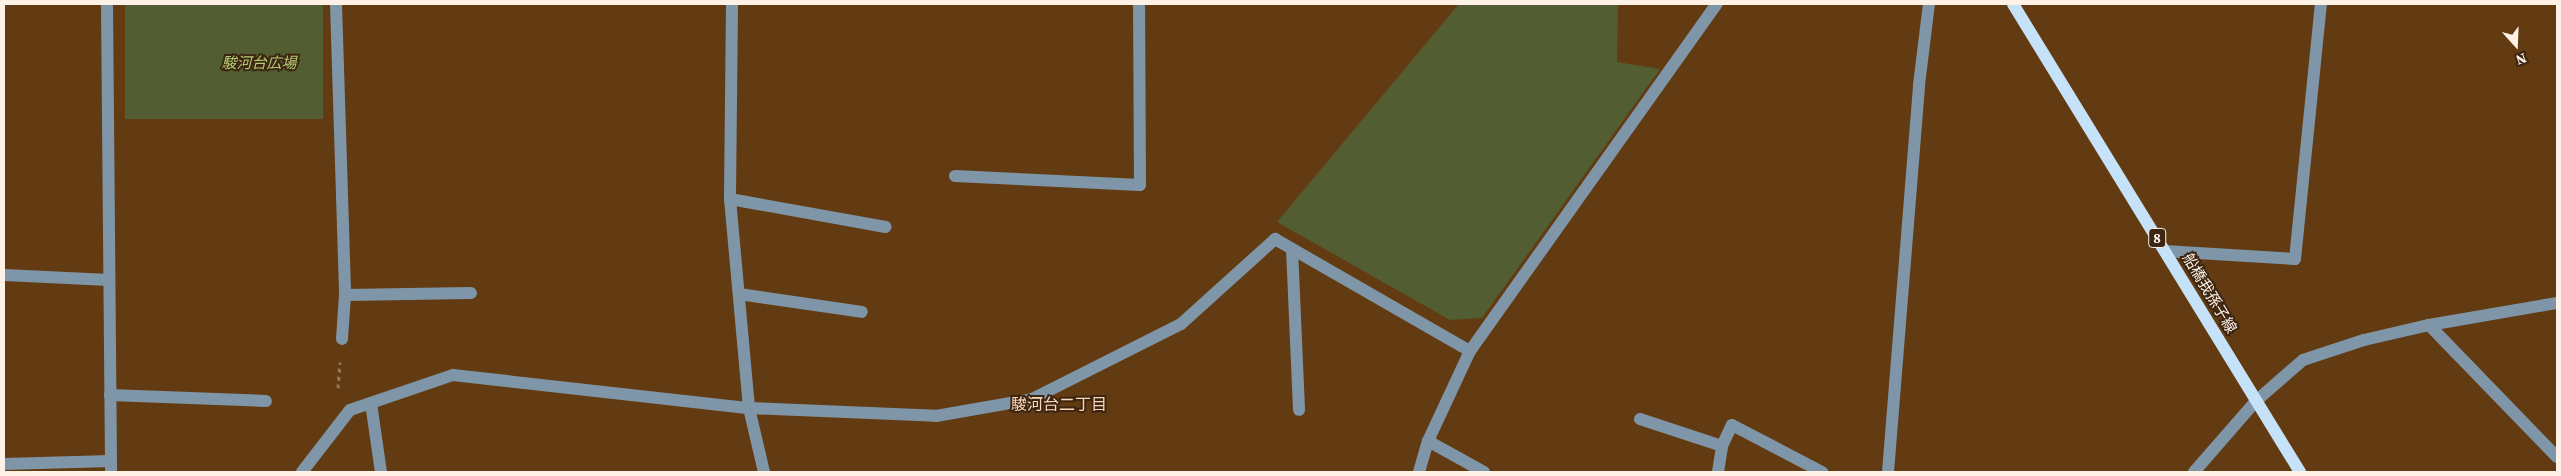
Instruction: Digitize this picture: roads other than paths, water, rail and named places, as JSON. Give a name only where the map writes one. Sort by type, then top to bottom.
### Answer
[{"type":"main road","name":"船橋我孫子線","points":[[2013,4],[2300,472]]},
{"type":"street","points":[[4,464],[111,467],[106,4]]},
{"type":"street","points":[[336,4],[346,295],[342,339]]},
{"type":"street","points":[[732,4],[730,199],[749,408],[764,472]]},
{"type":"street","points":[[955,176],[1140,185],[1139,4]]},
{"type":"street","points":[[1419,472],[1428,441],[1470,351],[1717,4]]},
{"type":"street","points":[[1888,472],[1918,95],[1929,4]]},
{"type":"street","points":[[2164,251],[2295,258],[2322,4]]},
{"type":"street","points":[[730,199],[886,227]]},
{"type":"street","points":[[302,472],[350,410],[454,375],[749,408],[936,416],[1032,399],[1181,324],[1275,239],[1470,351]]},
{"type":"street","points":[[1292,249],[1299,410]]},
{"type":"street","points":[[4,275],[109,280]]},
{"type":"street","points":[[346,295],[471,293]]},
{"type":"street","points":[[739,294],[862,312]]},
{"type":"street","points":[[2194,472],[2256,401],[2303,360],[2364,340],[2430,325],[2557,303]]},
{"type":"street","points":[[2430,325],[2557,457]]},
{"type":"street","points":[[110,395],[266,401]]},
{"type":"street","points":[[371,403],[381,472]]},
{"type":"street","points":[[1640,419],[1722,446]]},
{"type":"street","points":[[1718,472],[1722,446],[1732,425],[1822,472]]},
{"type":"street","points":[[1428,441],[1484,472]]},
{"type":"district","name":"駿河台二丁目","points":[[1059,404]]},
{"type":"park label","name":"駿河台広場","points":[[259,63]]}]
